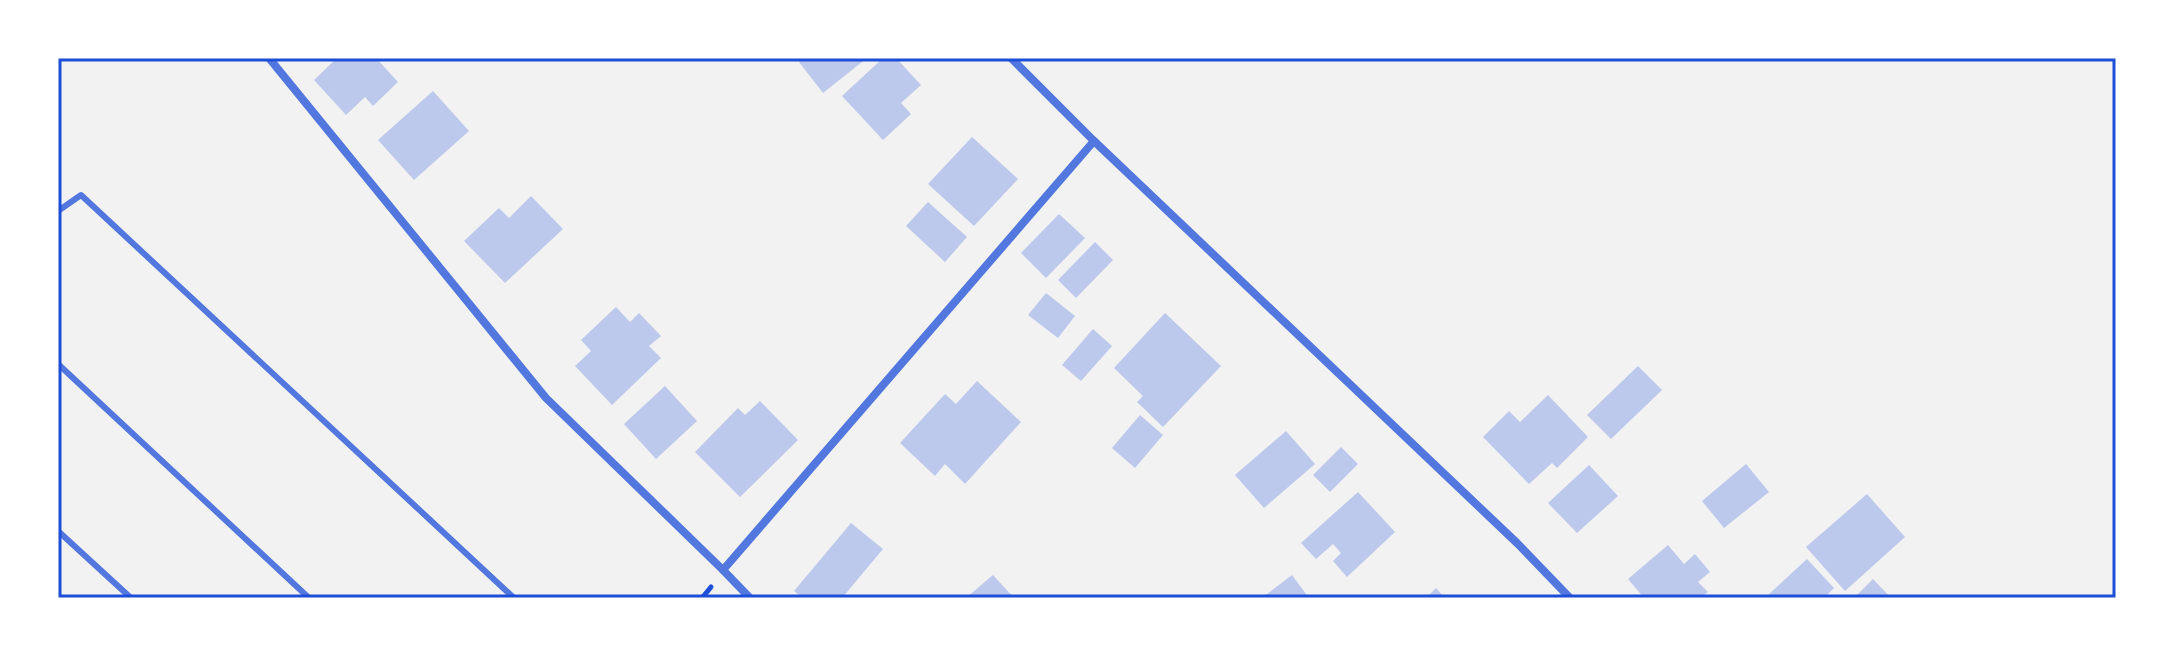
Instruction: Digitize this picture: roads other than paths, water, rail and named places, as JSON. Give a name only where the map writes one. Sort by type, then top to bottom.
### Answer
[{"type":"street","points":[[269,58],[546,398],[750,598]]},
{"type":"street","points":[[1011,58],[1094,141],[1506,532],[1570,598]]},
{"type":"street","points":[[723,570],[1094,141]]},
{"type":"lane","points":[[58,211],[81,195],[514,598]]},
{"type":"lane","points":[[58,364],[309,598]]},
{"type":"lane","points":[[58,531],[131,598]]}]
